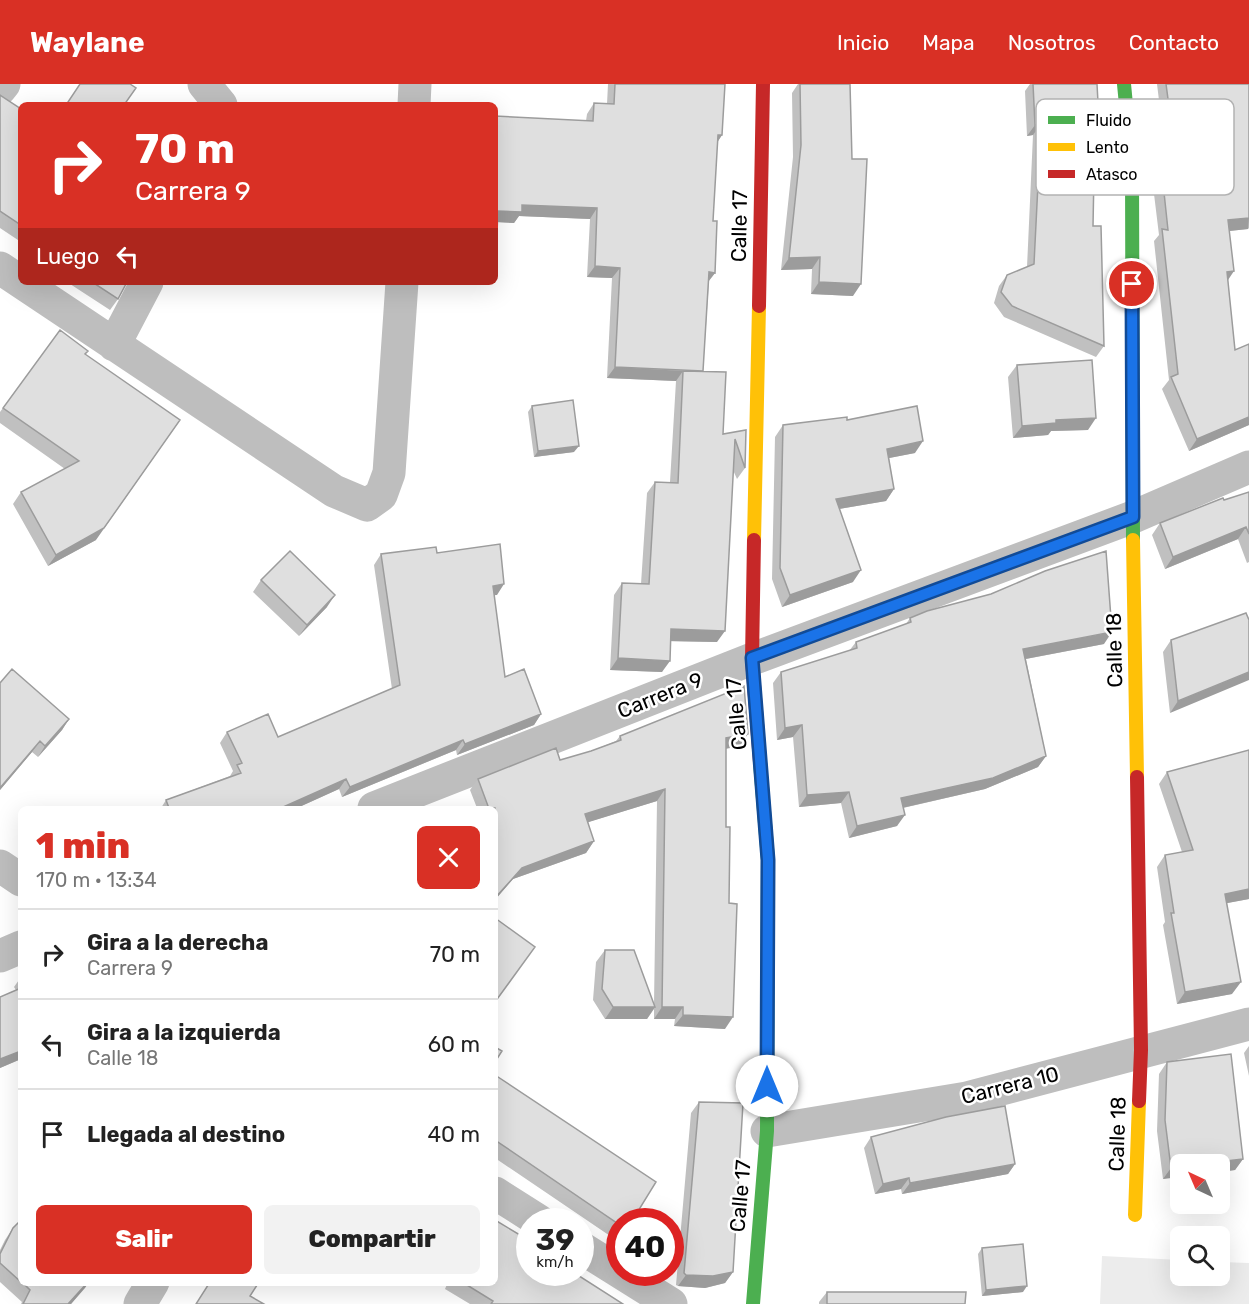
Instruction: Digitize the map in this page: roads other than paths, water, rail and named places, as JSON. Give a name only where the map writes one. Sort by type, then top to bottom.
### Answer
[{"type":"street","points":[[0,89],[4,84]]},
{"type":"street","points":[[204,84],[219,102]]},
{"type":"street","points":[[414,102],[415,84]]},
{"type":"street","name":"Calle 17","points":[[753,1304],[767,1131],[768,860],[752,658],[763,84]]},
{"type":"street","name":"Calle 18","points":[[1124,84],[1125,99]]},
{"type":"street","name":"Calle 18","points":[[1132,195],[1133,517],[1142,1050],[1135,1215]]},
{"type":"street","points":[[0,268],[18,280]]},
{"type":"street","points":[[25,285],[334,491],[367,504],[381,495],[389,473],[402,285]]},
{"type":"street","points":[[114,345],[145,285]]},
{"type":"street","name":"Carrera 9","points":[[384,806],[431,797],[752,658],[1133,517],[1249,467]]},
{"type":"street","points":[[0,866],[18,878]]},
{"type":"street","points":[[0,956],[18,948]]},
{"type":"street","name":"Carrera 10","points":[[767,1131],[967,1098],[1142,1050],[1249,1024]]},
{"type":"street","points":[[498,1195],[519,1208]]},
{"type":"street","points":[[140,1304],[151,1286]]},
{"type":"street","points":[[642,1286],[670,1304]]}]
